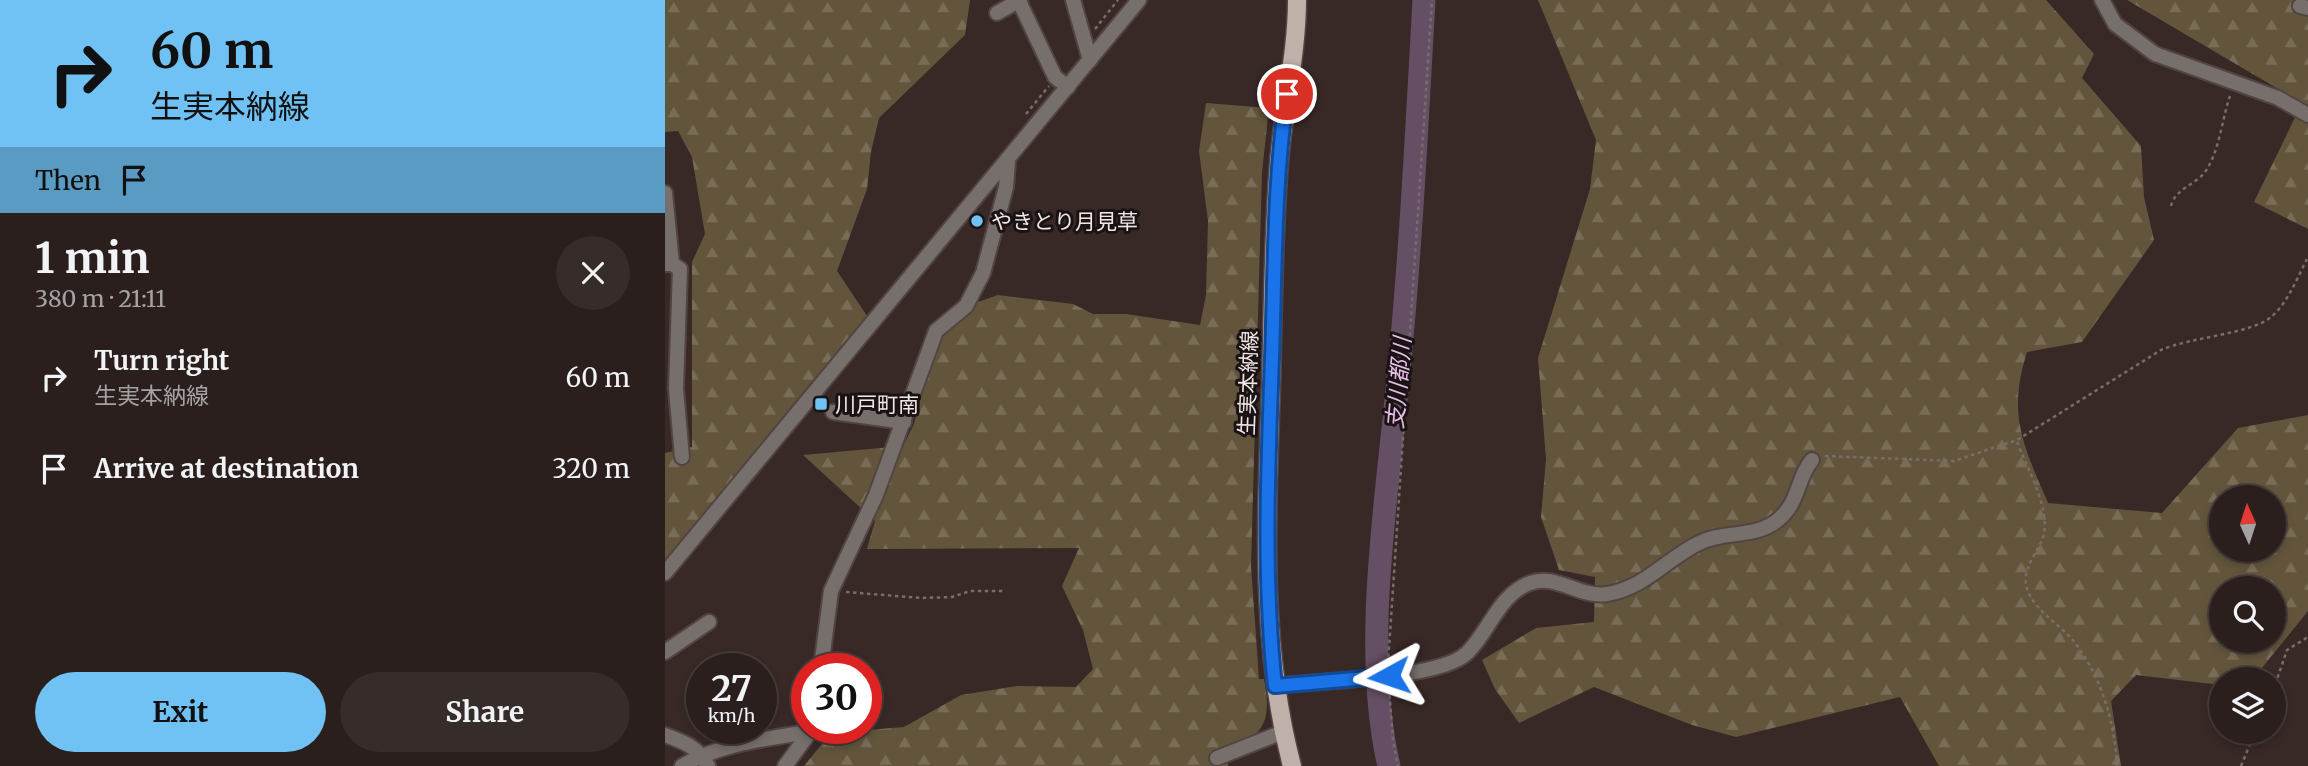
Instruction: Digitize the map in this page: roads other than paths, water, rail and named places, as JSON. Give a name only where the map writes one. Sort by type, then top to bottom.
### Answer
[{"type":"main road","name":"生実本納線","points":[[1292,766],[1275,686],[1267,599],[1267,535],[1278,174],[1297,26],[1297,0]]},
{"type":"street","points":[[997,13],[1020,0],[1055,77],[1068,87]]},
{"type":"street","points":[[1073,0],[1090,60]]},
{"type":"street","points":[[665,573],[1139,0]]},
{"type":"street","points":[[2102,0],[2115,24],[2155,54],[2278,98],[2308,115]]},
{"type":"street","points":[[823,653],[831,591],[871,507],[936,331],[966,306],[983,273],[1006,187],[1008,160]]},
{"type":"street","points":[[665,193],[668,264],[680,269],[670,390],[682,457]]},
{"type":"street","points":[[833,412],[904,422]]},
{"type":"street","points":[[1275,686],[1387,676],[1456,661],[1468,653],[1507,599],[1531,582],[1544,580],[1559,583],[1590,596],[1609,594],[1651,578],[1700,542],[1765,529],[1793,505],[1812,460]]},
{"type":"street","points":[[665,652],[709,622]]},
{"type":"street","points":[[1217,758],[1283,732]]},
{"type":"street","points":[[665,735],[689,745],[705,760]]},
{"type":"street","points":[[682,766],[705,760],[740,744]]},
{"type":"street","points":[[785,766],[802,744]]},
{"type":"waterway","name":"支川都川","points":[[1389,766],[1381,720],[1377,671],[1379,569],[1407,278],[1424,0]]},
{"type":"place","name":"やきとり月見草","points":[[977,221]]},
{"type":"place","name":"川戸町南","points":[[821,404]]}]
